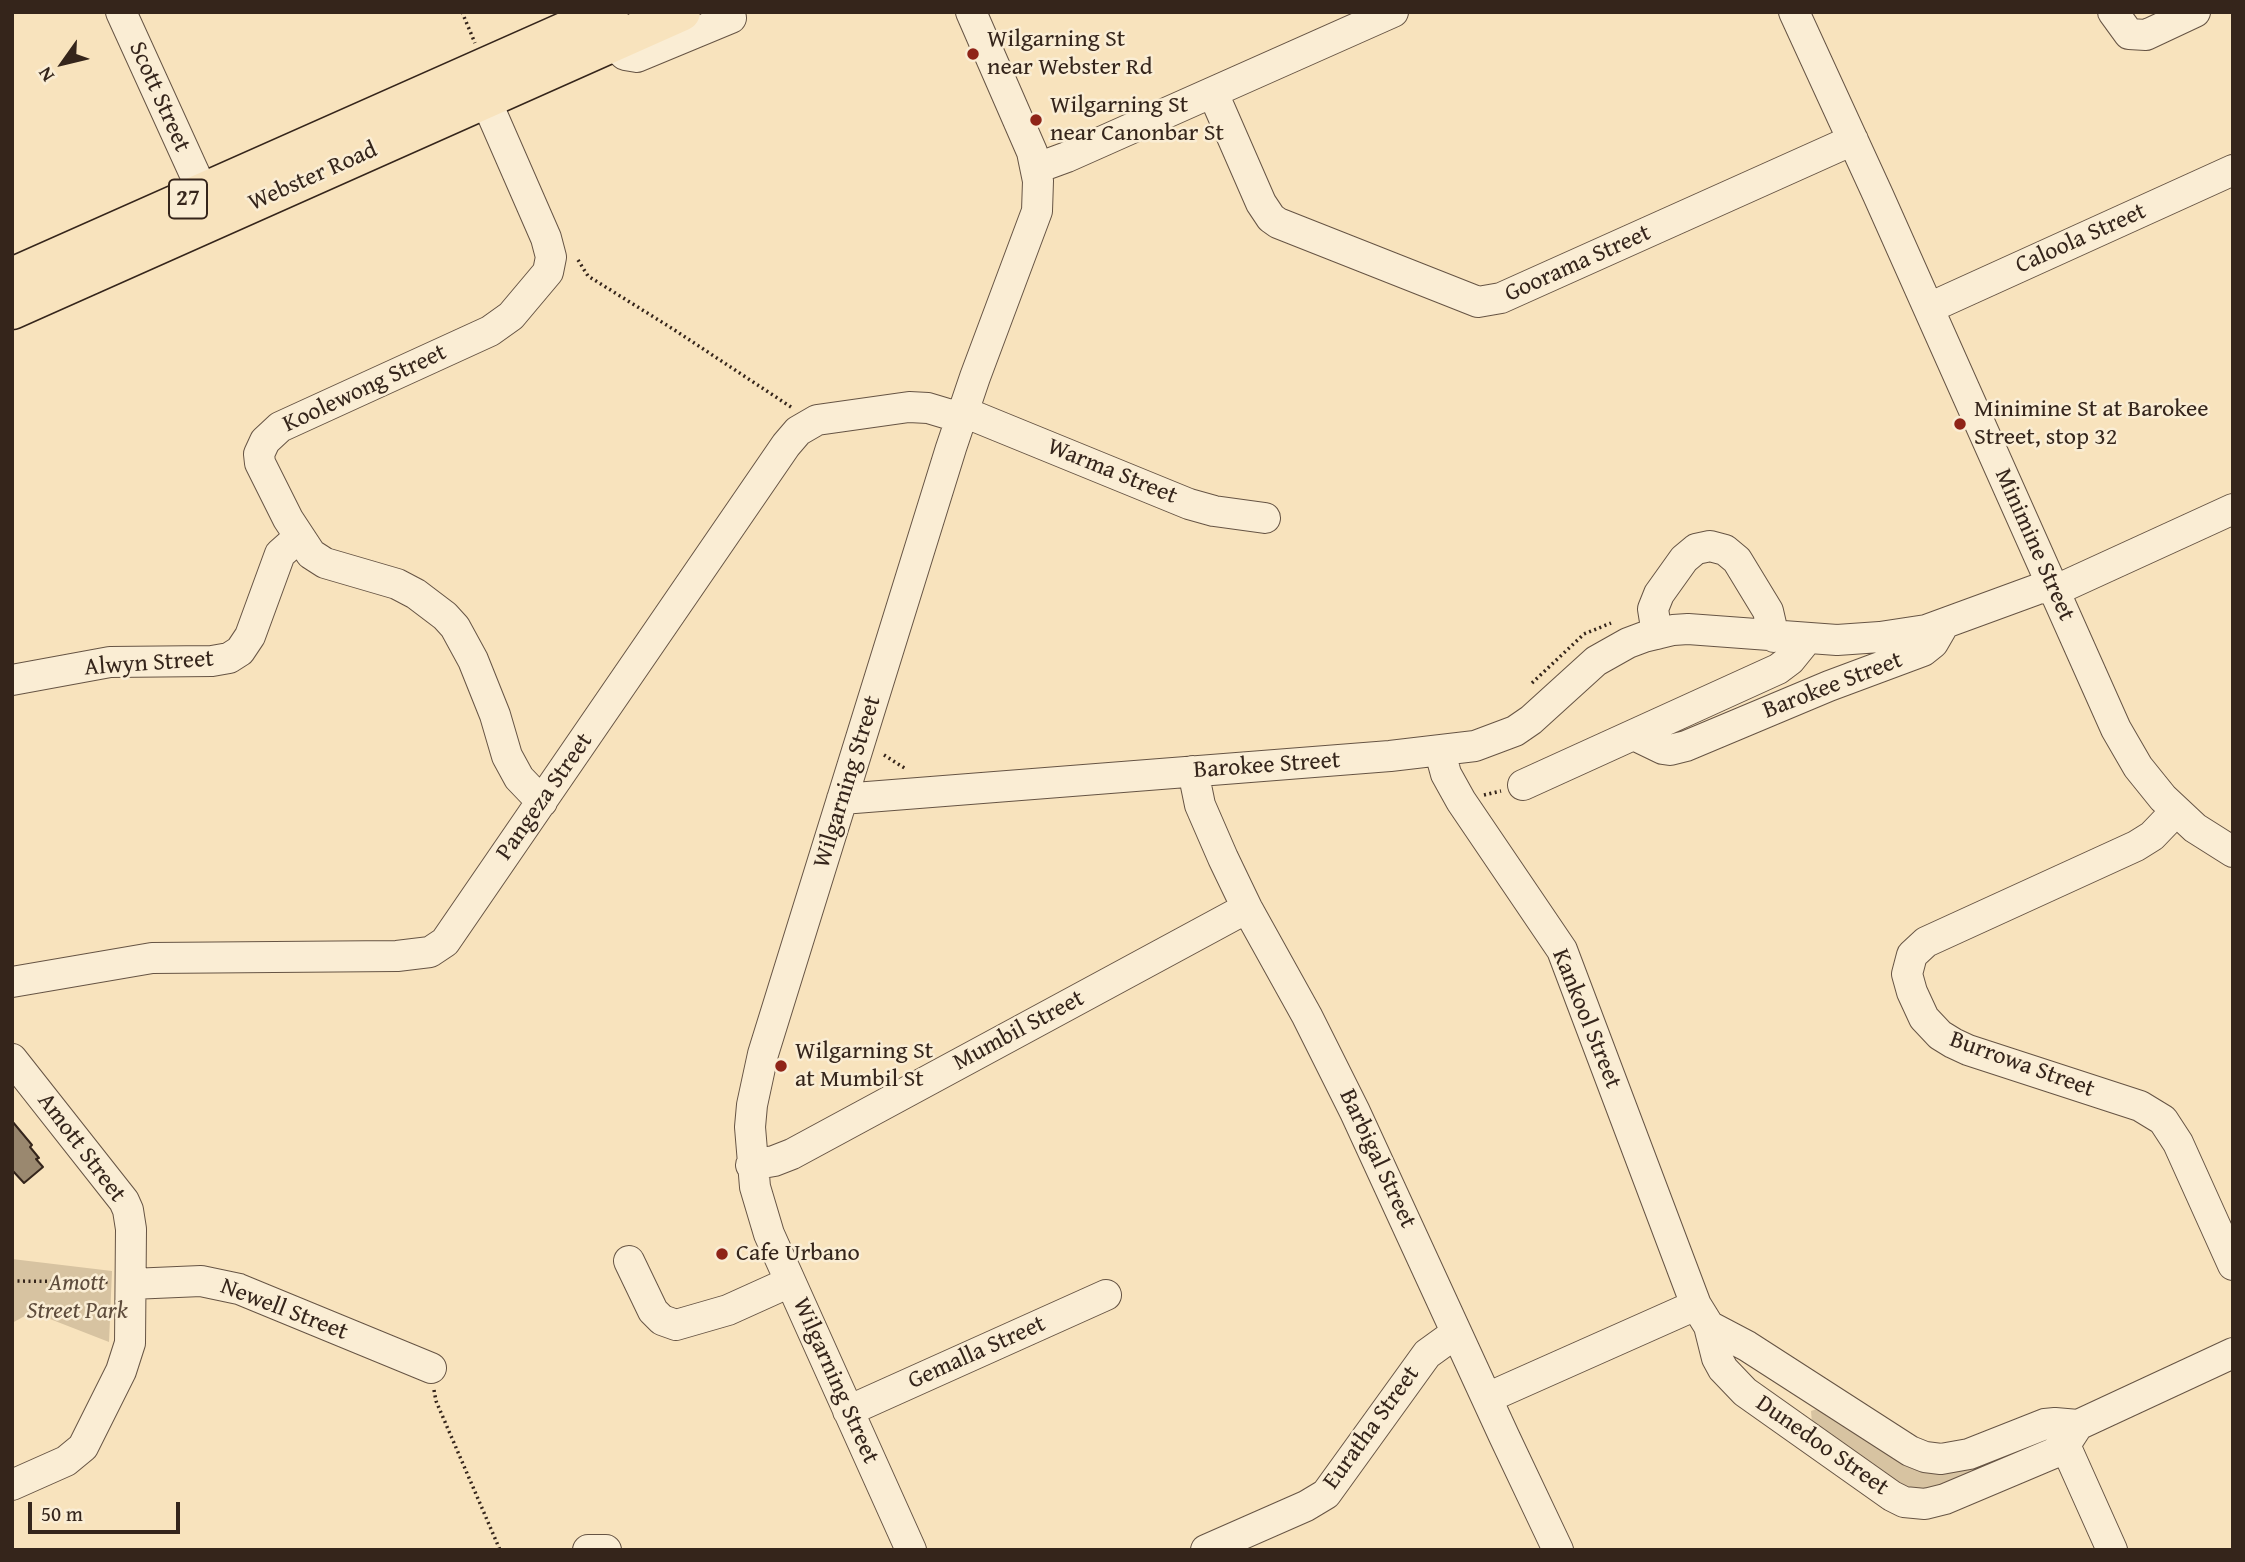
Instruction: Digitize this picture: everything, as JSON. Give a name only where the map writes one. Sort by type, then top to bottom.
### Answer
[{"type":"main road","name":"Webster Road","points":[[12,277],[209,206],[611,27],[681,12]]},
{"type":"main road","name":"Webster Road","points":[[12,310],[209,206]]},
{"type":"street","name":"Scott Street","points":[[121,12],[209,206]]},
{"type":"street","name":"Wilgarning Street","points":[[911,1550],[790,1282],[761,1211],[751,1164],[750,1127],[757,1080],[962,415],[1034,226],[1039,197],[1037,168],[971,12]]},
{"type":"street","points":[[1037,168],[1393,12]]},
{"type":"street","name":"Minimine Street","points":[[1794,12],[1929,308],[2104,705],[2126,748],[2149,782],[2176,811],[2195,828],[2233,852]]},
{"type":"street","points":[[2113,12],[2129,34],[2146,35],[2195,12]]},
{"type":"street","points":[[611,27],[625,55],[637,57],[731,18]]},
{"type":"street","name":"Koolewong Street","points":[[480,87],[546,238],[551,257],[548,272],[511,316],[490,331],[289,423],[265,440],[259,454],[260,463],[298,538],[311,554],[317,559],[397,584],[416,594],[455,627],[473,660],[495,715],[507,756],[526,786],[542,802]]},
{"type":"street","name":"Goorama Street","points":[[1213,93],[1261,203],[1271,218],[1478,302],[1501,298],[1853,140]]},
{"type":"street","name":"Caloola Street","points":[[1929,308],[2233,170]]},
{"type":"street","name":"Pangeza Street","points":[[12,982],[152,958],[397,956],[430,952],[445,942],[798,431],[810,423],[826,418],[909,407],[962,415]]},
{"type":"street","name":"Warma Street","points":[[962,415],[976,417],[1189,504],[1214,511],[1265,518]]},
{"type":"street","name":"Barokee Street","points":[[842,799],[1440,752],[1475,746],[1515,731],[1531,720],[1596,661],[1628,643],[1657,634],[1688,629],[1837,640],[1880,637],[1926,629],[2038,589],[2067,585],[2233,509]]},
{"type":"street","name":"Alwyn Street","points":[[12,680],[110,662],[212,661],[235,655],[250,636],[277,561],[284,550],[298,538]]},
{"type":"street","points":[[1657,634],[1653,609],[1659,594],[1690,553],[1703,546],[1710,546],[1725,550],[1737,561],[1770,615],[1774,637]]},
{"type":"street","name":"Barokee Street","points":[[1634,735],[1663,749],[1678,749],[1829,686],[1923,651],[1933,643],[1944,624]]},
{"type":"street","name":"Barokee Street","points":[[1523,785],[1778,669],[1790,660],[1807,639]]},
{"type":"street","name":"Kankool Street","points":[[1440,752],[1446,774],[1461,801],[1563,950],[1702,1316]]},
{"type":"street","name":"Barbigal Street","points":[[1193,771],[1200,805],[1247,908],[1332,1064],[1558,1550]]},
{"type":"street","name":"Burrowa Street","points":[[2176,811],[2152,836],[2136,846],[1926,942],[1912,955],[1907,974],[1924,1018],[1940,1035],[1953,1043],[1968,1051],[2140,1106],[2163,1120],[2178,1143],[2233,1265]]},
{"type":"street","name":"Mumbil Street","points":[[751,1164],[774,1161],[792,1154],[1247,908]]},
{"type":"street","name":"Amott Street","points":[[12,1059],[124,1201],[131,1220],[131,1329],[128,1354],[88,1438],[76,1454],[12,1485]]},
{"type":"street","points":[[629,1261],[653,1311],[662,1321],[676,1325],[728,1310],[790,1282]]},
{"type":"street","name":"Newell Street","points":[[131,1284],[201,1281],[239,1289],[431,1368]]},
{"type":"street","name":"Gemalla Street","points":[[848,1410],[1106,1295]]},
{"type":"street","points":[[1487,1398],[1702,1316]]},
{"type":"street","name":"Dunedoo Street","points":[[1702,1316],[1910,1451],[1926,1457],[1958,1457],[2045,1424],[2055,1423],[2072,1435]]},
{"type":"street","name":"Dunedoo Street","points":[[1702,1316],[1717,1358],[1739,1386],[1879,1488],[1904,1502],[1925,1504],[1945,1499],[2054,1453],[2072,1435],[2233,1353]]},
{"type":"street","name":"Euratha Street","points":[[1206,1550],[1242,1542],[1326,1494],[1427,1354],[1456,1333]]},
{"type":"street","points":[[2072,1435],[2112,1550]]},
{"type":"street","points":[[588,1550],[606,1550]]},
{"type":"path","points":[[578,260],[588,276],[791,408]]},
{"type":"path","points":[[1528,686],[1584,634],[1614,622]]},
{"type":"path","points":[[884,755],[907,769]]},
{"type":"path","points":[[1461,801],[1523,785]]},
{"type":"path","points":[[12,1281],[131,1284]]},
{"type":"path","points":[[431,1368],[436,1401],[500,1550]]},
{"type":"green space","name":"Amott Street Park","points":[[12,1259],[112,1271],[109,1342],[32,1312],[12,1323]]},
{"type":"green space","points":[[1817,1409],[1918,1469],[2060,1434],[1935,1498],[1905,1494],[1812,1423],[1811,1411]]},
{"type":"building","points":[[12,1121],[32,1145],[30,1147],[39,1158],[36,1159],[43,1167],[24,1183],[12,1170]]},
{"type":"place","name":"Wilgarning St near Webster Rd","points":[[973,54]]},
{"type":"place","name":"Wilgarning St near Canonbar St","points":[[1036,120]]},
{"type":"place","name":"Minimine St at Barokee Street, stop 32","points":[[1960,424]]},
{"type":"place","name":"Wilgarning St at Mumbil St","points":[[781,1066]]},
{"type":"place","name":"Cafe Urbano","points":[[722,1254]]}]
